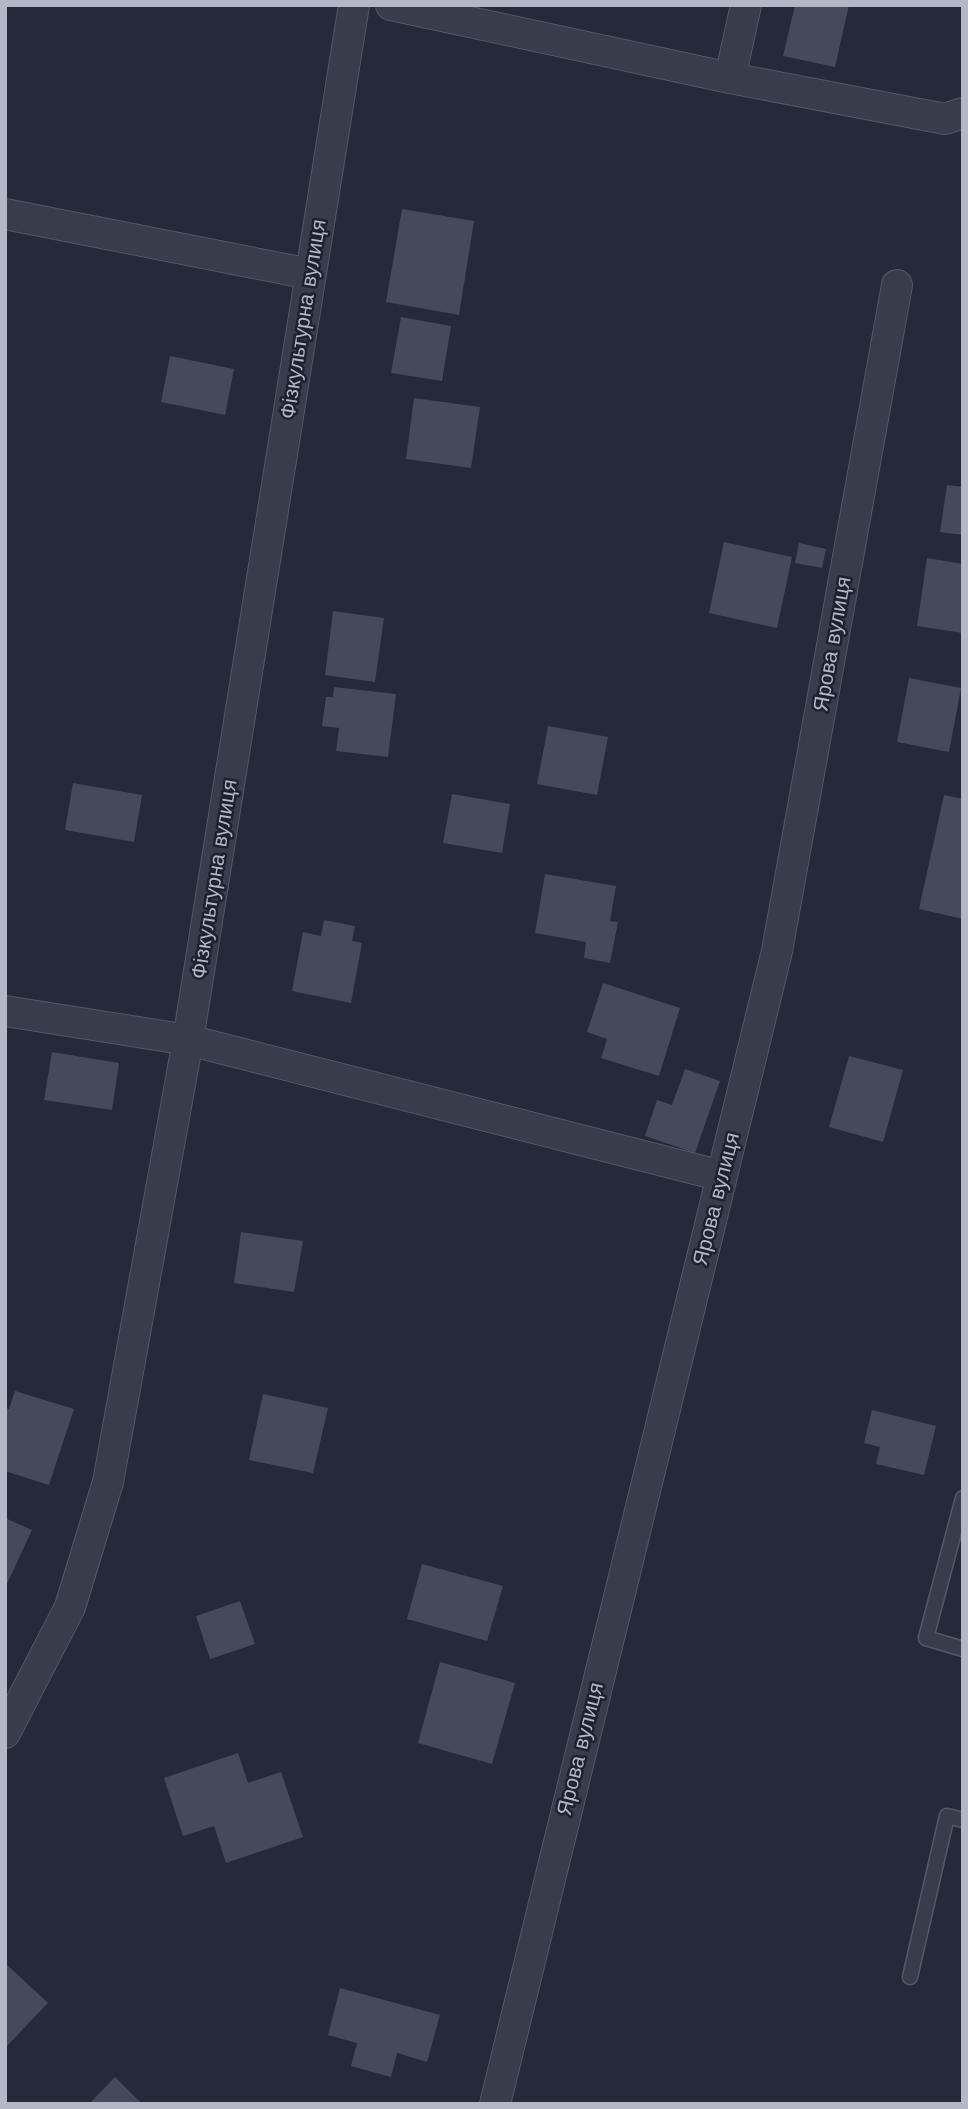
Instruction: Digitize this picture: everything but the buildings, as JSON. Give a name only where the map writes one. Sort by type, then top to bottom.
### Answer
[{"type":"street","name":"Фізкультурна вулиця","points":[[5,1733],[70,1607],[108,1482],[188,1040],[354,5]]},
{"type":"street","points":[[391,5],[730,78],[945,119],[963,113]]},
{"type":"street","points":[[730,78],[746,5]]},
{"type":"street","points":[[5,214],[310,274]]},
{"type":"street","name":"Ярова вулиця","points":[[495,2104],[777,951],[897,285]]},
{"type":"street","points":[[5,1011],[188,1040],[722,1176]]},
{"type":"lane","points":[[963,1498],[926,1638],[963,1649]]},
{"type":"lane","points":[[910,1978],[947,1816],[963,1819]]}]
